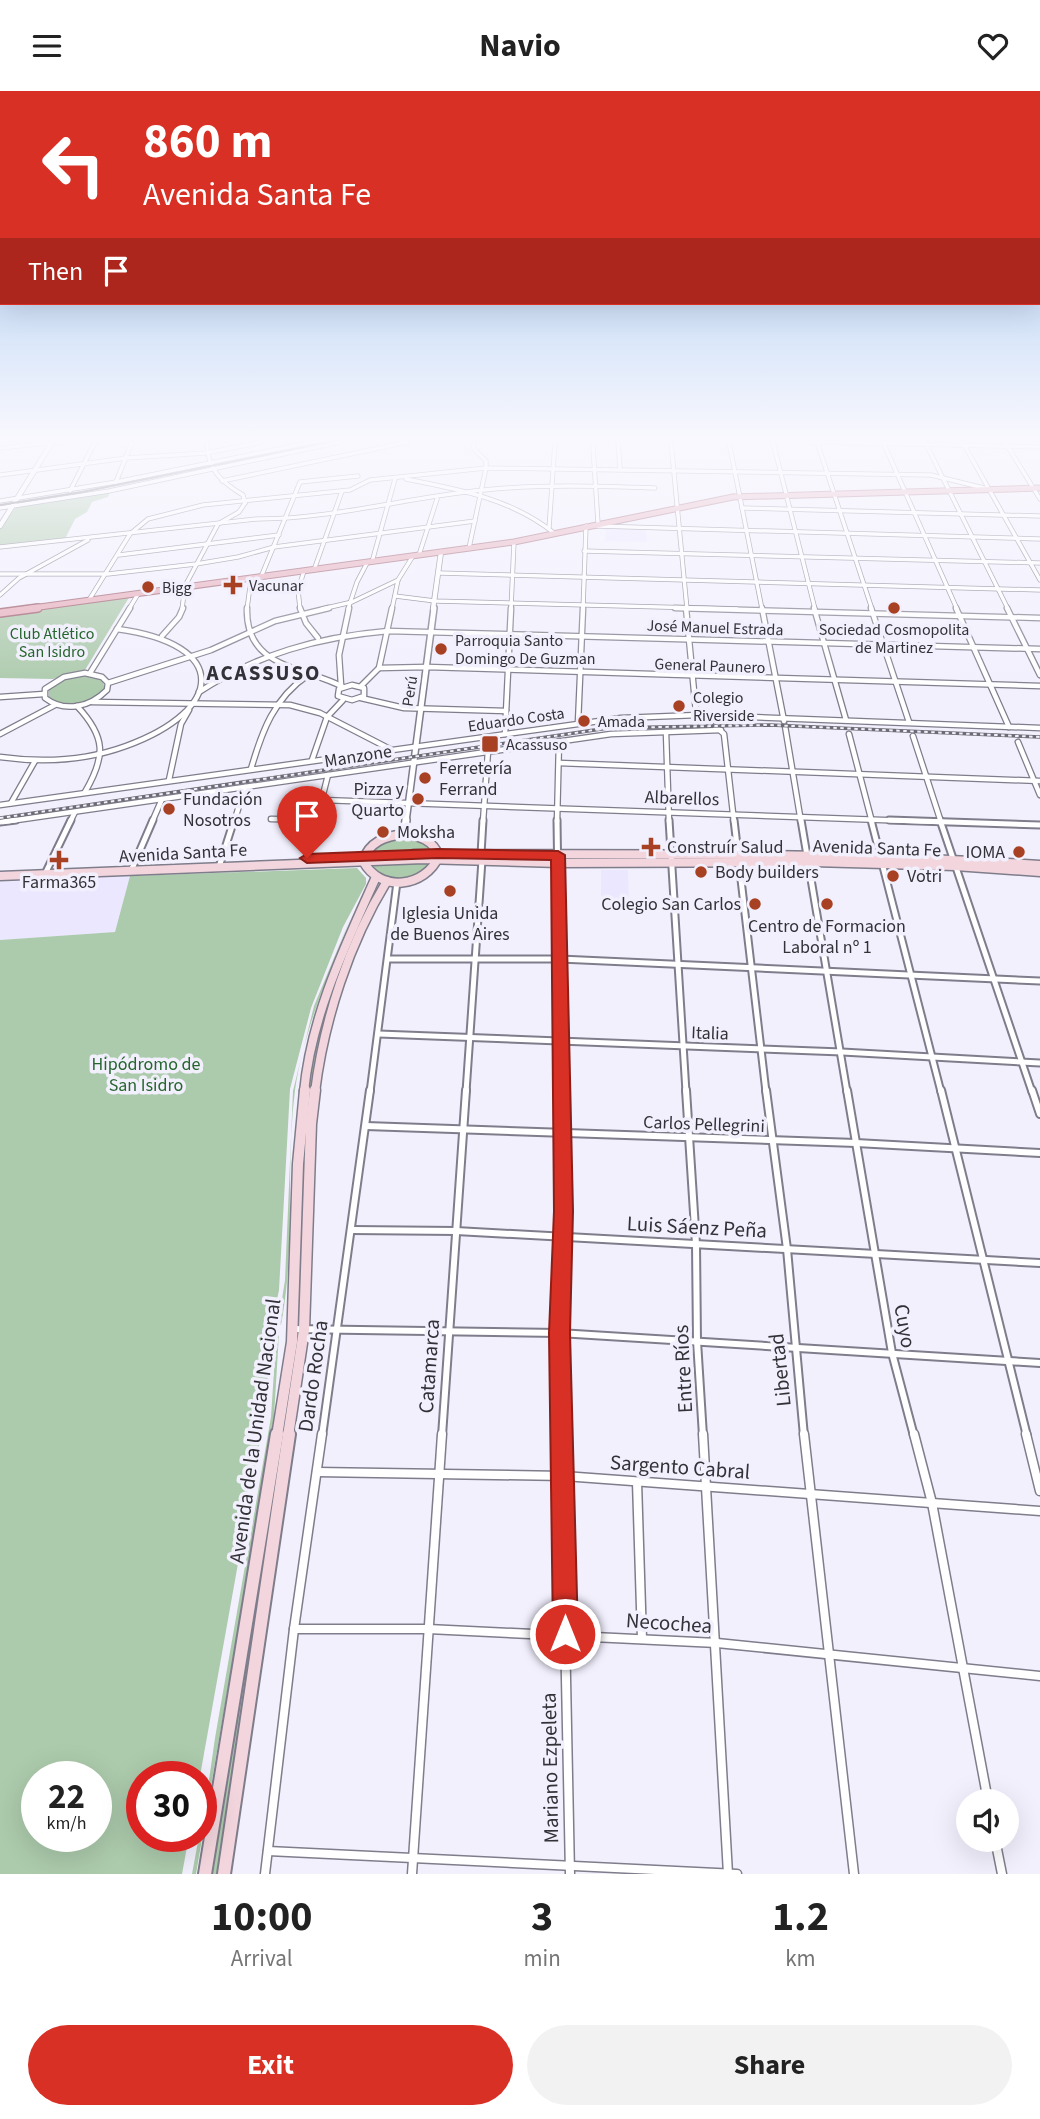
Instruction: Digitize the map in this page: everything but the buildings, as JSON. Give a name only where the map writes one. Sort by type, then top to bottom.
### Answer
[{"type":"main road","points":[[0,613],[514,542],[551,530],[586,525]]},
{"type":"main road","points":[[404,834],[429,841],[438,856],[433,870],[421,878],[387,880],[369,872],[364,858],[378,840],[404,834]]},
{"type":"main road","name":"Avenida Santa Fe","points":[[0,874],[438,856],[558,859],[805,858],[1040,865]]},
{"type":"main road","name":"Avenida Santa Fe","points":[[265,862],[307,858],[364,858]]},
{"type":"main road","name":"Avenida Santa Fe","points":[[953,862],[1040,872]]},
{"type":"main road","name":"Avenida de la Unidad Nacional","points":[[224,1874],[298,1330],[311,1123],[317,1075],[338,990],[373,904],[387,880]]},
{"type":"main road","name":"Avenida de la Unidad Nacional","points":[[205,1874],[298,1330]]},
{"type":"street","points":[[89,600],[138,525]]},
{"type":"street","points":[[0,547],[91,538],[100,540],[209,525]]},
{"type":"street","points":[[162,636],[181,612],[184,588],[217,525]]},
{"type":"street","points":[[261,577],[283,525]]},
{"type":"street","points":[[314,570],[331,525]]},
{"type":"street","points":[[343,700],[337,694],[343,679],[339,664],[344,634],[360,573],[369,562],[382,525]]},
{"type":"street","points":[[0,574],[108,573],[196,564],[238,557],[274,547],[442,525]]},
{"type":"street","points":[[469,548],[474,525]]},
{"type":"street","points":[[541,525],[551,530],[551,525]]},
{"type":"street","points":[[578,723],[584,551],[588,525]]},
{"type":"street","points":[[593,525],[1040,539]]},
{"type":"street","points":[[679,525],[692,676],[698,715],[708,721]]},
{"type":"street","points":[[746,525],[784,722],[805,858]]},
{"type":"street","points":[[795,525],[823,643],[846,720]]},
{"type":"street","points":[[844,525],[909,723]]},
{"type":"street","points":[[921,525],[1009,727]]},
{"type":"street","points":[[965,525],[1040,675]]},
{"type":"street","points":[[1009,525],[1040,580]]},
{"type":"street","points":[[361,687],[379,668],[398,580],[416,556],[428,527]]},
{"type":"street","points":[[119,555],[279,535]]},
{"type":"street","points":[[0,595],[25,575],[91,538]]},
{"type":"street","points":[[505,734],[514,542]]},
{"type":"street","points":[[584,551],[1040,563]]},
{"type":"street","name":"Perú","points":[[404,834],[441,552]]},
{"type":"street","points":[[303,571],[297,592],[301,614],[319,638]]},
{"type":"street","points":[[439,573],[1040,590]]},
{"type":"street","points":[[251,579],[247,601],[250,632],[264,655],[308,675],[342,686],[361,687],[366,693],[361,698]]},
{"type":"street","points":[[108,683],[194,656],[301,614],[352,603],[398,580]]},
{"type":"street","points":[[90,673],[138,594]]},
{"type":"street","points":[[395,596],[435,601],[1040,618]]},
{"type":"street","points":[[117,628],[162,636],[181,644],[200,666],[202,677],[199,692],[181,724],[169,780]]},
{"type":"street","name":"José Manuel Estrada","points":[[199,692],[264,655],[319,638],[388,631],[1040,649]]},
{"type":"street","name":"General Paunero","points":[[379,668],[427,667],[1040,686]]},
{"type":"street","points":[[108,683],[102,677],[90,673],[60,678],[48,686],[44,694],[47,701],[55,705],[77,706],[92,702],[278,703],[304,708],[327,717],[390,750]]},
{"type":"street","points":[[251,769],[261,732],[278,703],[289,688],[308,675]]},
{"type":"street","points":[[92,702],[104,693],[108,683]]},
{"type":"street","points":[[0,697],[44,694]]},
{"type":"street","points":[[312,760],[327,717],[343,700],[361,698],[385,706],[420,709],[506,711]]},
{"type":"street","points":[[0,757],[35,761],[102,753],[147,737],[173,721],[192,703]]},
{"type":"street","points":[[0,734],[55,705]]},
{"type":"street","points":[[77,706],[96,727],[102,753],[94,779],[85,793]]},
{"type":"street","name":"Eduardo Costa","points":[[0,804],[578,723],[698,715],[784,722],[846,720],[1040,728]]},
{"type":"street","points":[[715,726],[721,730]]},
{"type":"street","name":"Manzone","points":[[0,822],[559,741],[624,733],[721,730]]},
{"type":"street","name":"Libertad","points":[[721,730],[787,1249],[794,1348],[813,1494],[854,1874]]},
{"type":"street","name":"Entre Ríos","points":[[666,732],[687,1137],[696,1244],[698,1341],[717,1643],[727,1874]]},
{"type":"street","points":[[849,734],[985,1260],[1040,1491]]},
{"type":"street","points":[[913,736],[953,862],[996,979],[1040,1114]]},
{"type":"street","name":"Mariano Ezpeleta","points":[[559,741],[557,807],[563,1133],[559,1333],[564,1476],[569,1869]]},
{"type":"street","points":[[1018,742],[1037,781],[1040,795]]},
{"type":"street","name":"Catamarca","points":[[412,1874],[488,751]]},
{"type":"street","points":[[11,803],[35,761]]},
{"type":"street","points":[[559,763],[1037,781]]},
{"type":"street","points":[[307,858],[328,775]]},
{"type":"street","points":[[219,865],[245,787]]},
{"type":"street","points":[[132,868],[162,799]]},
{"type":"street","name":"Albarellos","points":[[322,800],[1040,825]]},
{"type":"street","points":[[46,872],[75,812]]},
{"type":"street","points":[[271,819],[317,820]]},
{"type":"street","name":"Cuyo","points":[[805,858],[842,1052],[892,1353],[932,1503],[986,1789]]},
{"type":"street","name":"Dardo Rocha","points":[[265,1874],[294,1629],[389,959],[387,880]]},
{"type":"street","points":[[389,959],[560,960],[1040,981]]},
{"type":"street","name":"Italia","points":[[379,1034],[842,1052],[1040,1063]]},
{"type":"street","name":"Carlos Pellegrini","points":[[366,1126],[856,1143],[1040,1153]]},
{"type":"street","name":"Luis Sáenz Peña","points":[[352,1230],[456,1231],[1040,1263]]},
{"type":"street","points":[[298,1330],[559,1333],[1040,1363]]},
{"type":"street","name":"Sargento Cabral","points":[[317,1472],[564,1476],[1040,1511]]},
{"type":"street","points":[[637,1482],[642,1639]]},
{"type":"street","name":"Necochea","points":[[294,1629],[428,1629],[717,1643],[1040,1676]]},
{"type":"street","points":[[268,1851],[569,1869],[737,1874]]},
{"type":"street","points":[[998,1852],[1002,1874]]},
{"type":"shaded area","points":[[606,529],[646,530],[647,542],[605,541]]},
{"type":"shaded area","points":[[601,870],[628,870],[629,906],[601,905]]},
{"type":"shaded area","points":[[130,876],[115,932],[0,940],[0,882]]},
{"type":"green space","points":[[3,525],[72,525],[64,541],[0,547],[0,529]]},
{"type":"green space","name":"Club Atlético San Isidro","points":[[130,596],[85,670],[53,679],[0,678],[0,614]]},
{"type":"green space","points":[[87,675],[101,679],[105,687],[95,698],[71,705],[49,698],[49,689],[60,680]]},
{"type":"green space","points":[[417,837],[431,851],[374,853],[386,840]]},
{"type":"green space","points":[[428,862],[420,873],[408,878],[380,876],[371,863]]},
{"type":"green space","name":"Hipódromo de San Isidro","points":[[357,868],[366,878],[366,884],[343,927],[311,1008],[290,1089],[279,1290],[270,1334],[266,1407],[203,1761],[126,1761],[126,1852],[186,1852],[182,1874],[0,1874],[0,940],[115,932],[130,876]]},
{"type":"green space","points":[[371,896],[374,896],[322,1034],[302,1313],[299,1313],[300,1205],[308,1081],[326,1004]]},
{"type":"green space","points":[[351,917],[326,980],[306,1040],[314,1006]]},
{"type":"green space","points":[[300,1063],[292,1119],[288,1266],[281,1325],[278,1325],[285,1280],[293,1091]]},
{"type":"green space","points":[[279,1333],[274,1417],[215,1761],[212,1761],[271,1417],[276,1340]]},
{"type":"green space","points":[[296,1345],[219,1874],[210,1874],[214,1852],[217,1852],[217,1831]]},
{"type":"green space","points":[[196,1852],[200,1852],[196,1874],[192,1874]]},
{"type":"railway","points":[[0,818],[608,728],[770,725],[1040,737]]},
{"type":"place","name":"Vacunar","points":[[233,585]]},
{"type":"place","name":"Bigg","points":[[148,587]]},
{"type":"place","name":"Sociedad Cosmopolita de Martinez","points":[[894,608]]},
{"type":"place","name":"Parroquia Santo Domingo De Guzman","points":[[441,649]]},
{"type":"place","name":"Colegio Riverside","points":[[679,706]]},
{"type":"place","name":"Amada","points":[[584,721]]},
{"type":"place","name":"Acassuso","points":[[490,744]]},
{"type":"place","name":"Ferretería Ferrand","points":[[425,778]]},
{"type":"place","name":"Pizza y Quarto","points":[[418,799]]},
{"type":"place","name":"Fundación Nosotros","points":[[169,809]]},
{"type":"place","name":"Moksha","points":[[383,832]]},
{"type":"place","name":"Construír Salud","points":[[651,847]]},
{"type":"place","name":"IOMA","points":[[1019,852]]},
{"type":"place","name":"Farma365","points":[[59,860]]},
{"type":"place","name":"Body builders","points":[[701,872]]},
{"type":"place","name":"Votri","points":[[893,876]]},
{"type":"place","name":"Iglesia Unida de Buenos Aires","points":[[450,891]]},
{"type":"place","name":"Colegio San Carlos","points":[[755,904]]},
{"type":"place","name":"Centro de Formacion Laboral nº 1","points":[[827,904]]},
{"type":"district","name":"ACASSUSO","points":[[264,673]]},
{"type":"route","points":[[307,858],[438,853],[558,855],[563,1211],[559,1333],[564,1476],[565,1634]]}]
